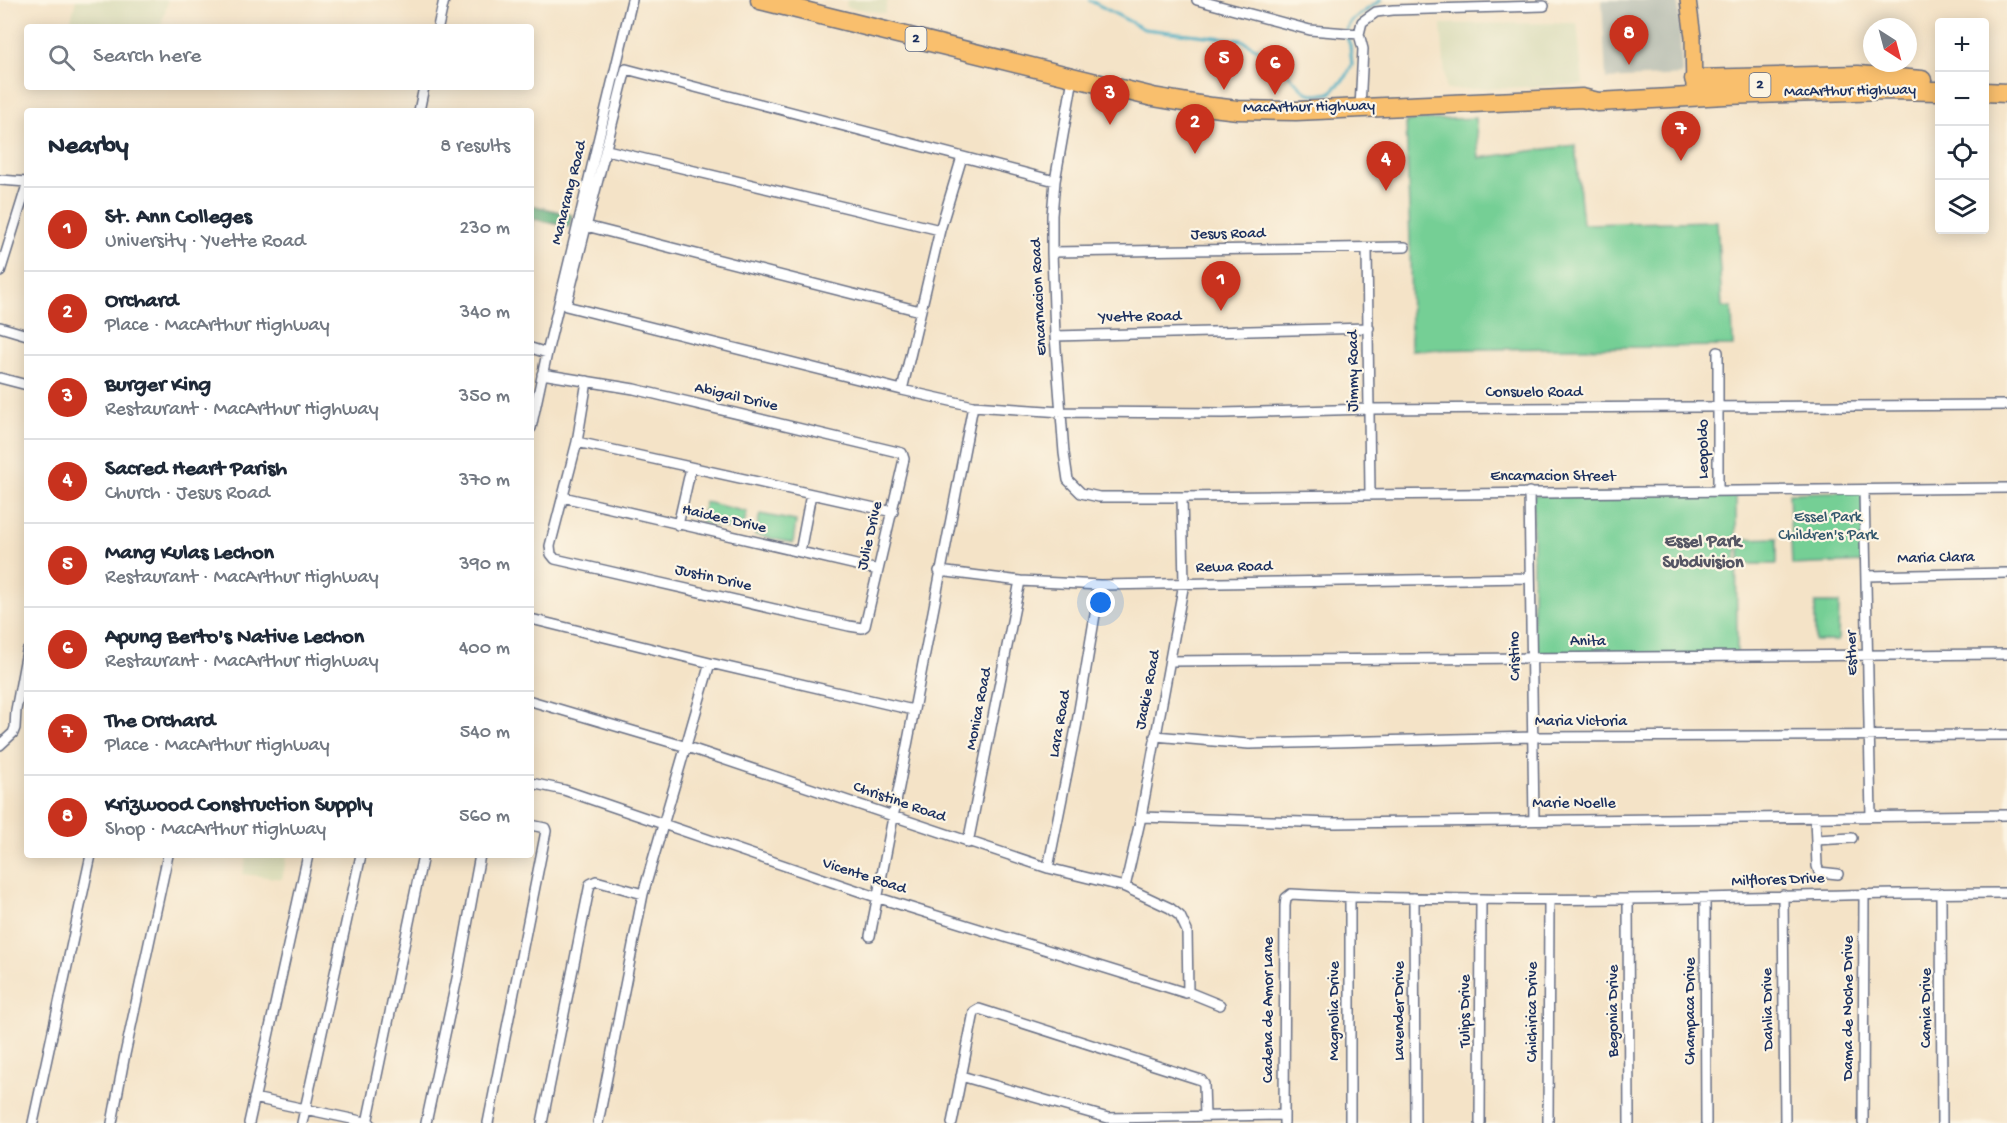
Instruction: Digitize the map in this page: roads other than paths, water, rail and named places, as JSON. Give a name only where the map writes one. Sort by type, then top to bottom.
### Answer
[{"type":"highway","name":"MacArthur Highway","points":[[760,0],[1168,101],[1238,110],[1285,111],[1582,98],[1598,102],[1694,88],[1886,90],[1935,85]]},
{"type":"highway","points":[[1989,83],[2007,84]]},
{"type":"highway","points":[[1989,92],[2007,93]]},
{"type":"main road","points":[[1688,0],[1693,37],[1694,88]]},
{"type":"street","points":[[439,24],[444,0]]},
{"type":"street","name":"Manarang Road","points":[[534,413],[632,0]]},
{"type":"street","points":[[1197,0],[1310,30],[1356,34]]},
{"type":"street","points":[[1356,34],[1362,22],[1376,12],[1544,6]]},
{"type":"street","points":[[1356,34],[1363,49],[1360,108]]},
{"type":"street","points":[[920,311],[586,226],[626,69],[1055,181]]},
{"type":"street","name":"Encarnacion Road","points":[[1073,78],[1055,181],[1052,252],[1056,336],[1068,480],[1081,493],[1099,497]]},
{"type":"street","points":[[420,108],[423,90]]},
{"type":"street","points":[[607,150],[940,230]]},
{"type":"street","points":[[902,390],[940,230],[962,157]]},
{"type":"street","points":[[0,180],[24,183]]},
{"type":"street","points":[[0,272],[24,193]]},
{"type":"street","name":"Consuelo Road","points":[[586,226],[566,306],[973,406],[1062,412],[1224,413],[1369,409],[2007,405]]},
{"type":"street","name":"Jesus Road","points":[[1052,252],[1405,247]]},
{"type":"street","name":"Jimmy Road","points":[[1367,248],[1370,494]]},
{"type":"street","points":[[0,327],[24,334]]},
{"type":"street","name":"Yvette Road","points":[[1056,336],[1369,328]]},
{"type":"street","points":[[534,349],[547,353]]},
{"type":"street","name":"Leopoldo","points":[[1718,352],[1719,491]]},
{"type":"street","name":"Abigail Drive","points":[[542,374],[634,389],[892,450],[904,456]]},
{"type":"street","points":[[0,378],[24,384]]},
{"type":"street","points":[[563,497],[577,442],[587,381]]},
{"type":"street","points":[[870,936],[939,571],[973,406]]},
{"type":"street","points":[[577,442],[893,512]]},
{"type":"street","name":"Julie Drive","points":[[867,623],[904,456]]},
{"type":"street","points":[[678,525],[691,468]]},
{"type":"street","name":"Encarnacion Street","points":[[1099,497],[2007,488]]},
{"type":"street","name":"Esther","points":[[1864,490],[1871,816]]},
{"type":"street","name":"Cristino","points":[[1529,492],[1534,820]]},
{"type":"street","points":[[800,552],[811,494]]},
{"type":"street","name":"Haidee Drive","points":[[563,497],[878,570]]},
{"type":"street","name":"Justin Drive","points":[[563,497],[550,546],[551,554],[555,559],[849,626],[862,628],[867,623]]},
{"type":"street","name":"Jackie Road","points":[[1125,887],[1141,817],[1184,583],[1182,497]]},
{"type":"street","name":"Rewa Road","points":[[939,571],[1020,581],[1100,585],[1529,578]]},
{"type":"street","name":"Maria Clara","points":[[1866,576],[2007,573]]},
{"type":"street","name":"Monica Road","points":[[969,843],[1020,581]]},
{"type":"street","name":"Lara Road","points":[[1048,868],[1076,728],[1100,585]]},
{"type":"street","points":[[534,620],[913,710]]},
{"type":"street","name":"Anita","points":[[1170,662],[2007,654]]},
{"type":"street","points":[[598,1123],[643,894],[710,663]]},
{"type":"street","points":[[0,745],[13,733],[15,728],[24,667]]},
{"type":"street","name":"Christine Road","points":[[534,702],[687,747],[1048,868],[1125,887],[1170,908],[1184,922],[1187,931],[1188,992]]},
{"type":"street","name":"Maria Victoria","points":[[1155,736],[1249,744],[1533,737],[2007,735]]},
{"type":"street","name":"Vicente Road","points":[[534,784],[564,790],[879,898],[1188,992],[1220,1005]]},
{"type":"street","name":"Marie Noelle","points":[[1141,817],[1334,823],[2007,815]]},
{"type":"street","points":[[1815,818],[1819,872],[1838,874]]},
{"type":"street","points":[[488,1123],[546,831],[545,828],[534,826]]},
{"type":"street","points":[[1816,840],[1852,838]]},
{"type":"street","points":[[33,1123],[90,858]]},
{"type":"street","points":[[112,1123],[167,858]]},
{"type":"street","points":[[249,1123],[307,858]]},
{"type":"street","points":[[302,1123],[361,858]]},
{"type":"street","points":[[254,1098],[368,1123],[422,858]]},
{"type":"street","points":[[426,1123],[459,969],[479,858]]},
{"type":"street","points":[[542,1123],[590,884],[596,881],[643,894]]},
{"type":"street","name":"Camia Drive","points":[[1941,893],[1942,1123]]},
{"type":"street","name":"Milflores Drive","points":[[1286,898],[1291,894],[1350,898],[1549,901],[1782,895],[2007,893]]},
{"type":"street","name":"Dama de Noche Drive","points":[[1863,1123],[1864,894]]},
{"type":"street","name":"Dahlia Drive","points":[[1782,895],[1785,1123]]},
{"type":"street","name":"Cadena de Amor Lane","points":[[1284,1119],[1286,898]]},
{"type":"street","name":"Magnolia Drive","points":[[1350,898],[1350,1123]]},
{"type":"street","name":"Lavender Drive","points":[[1414,898],[1415,1123]]},
{"type":"street","name":"Champaca Drive","points":[[1705,898],[1706,1123]]},
{"type":"street","name":"Tulips Drive","points":[[1480,1123],[1481,899]]},
{"type":"street","name":"Begonia Drive","points":[[1628,899],[1629,1123]]},
{"type":"street","name":"Chichirica Drive","points":[[1548,1123],[1549,901]]},
{"type":"street","points":[[952,1123],[974,1012],[979,1009],[1201,1080],[1204,1084],[1205,1116]]},
{"type":"street","points":[[962,1076],[1107,1121],[1205,1116],[1284,1119]]},
{"type":"waterway","points":[[1089,0],[1144,29],[1242,40],[1272,58],[1306,92],[1317,95],[1330,93],[1346,77],[1352,65],[1350,45],[1345,32],[1351,21],[1381,0]]},
{"type":"place","name":"Krizwood Construction Supply","points":[[1629,65]]},
{"type":"place","name":"Mang Kulas Lechon","points":[[1224,90]]},
{"type":"place","name":"Apung Berto's Native Lechon","points":[[1275,95]]},
{"type":"place","name":"Burger King","points":[[1110,125]]},
{"type":"place","name":"Orchard","points":[[1195,154]]},
{"type":"place","name":"The Orchard","points":[[1681,161]]},
{"type":"place","name":"Sacred Heart Parish","points":[[1386,191]]},
{"type":"place","name":"St. Ann Colleges","points":[[1221,311]]},
{"type":"district","name":"Essel Park Subdivision","points":[[1703,552]]},
{"type":"park label","name":"Essel Park Children's Park","points":[[1828,527]]}]
